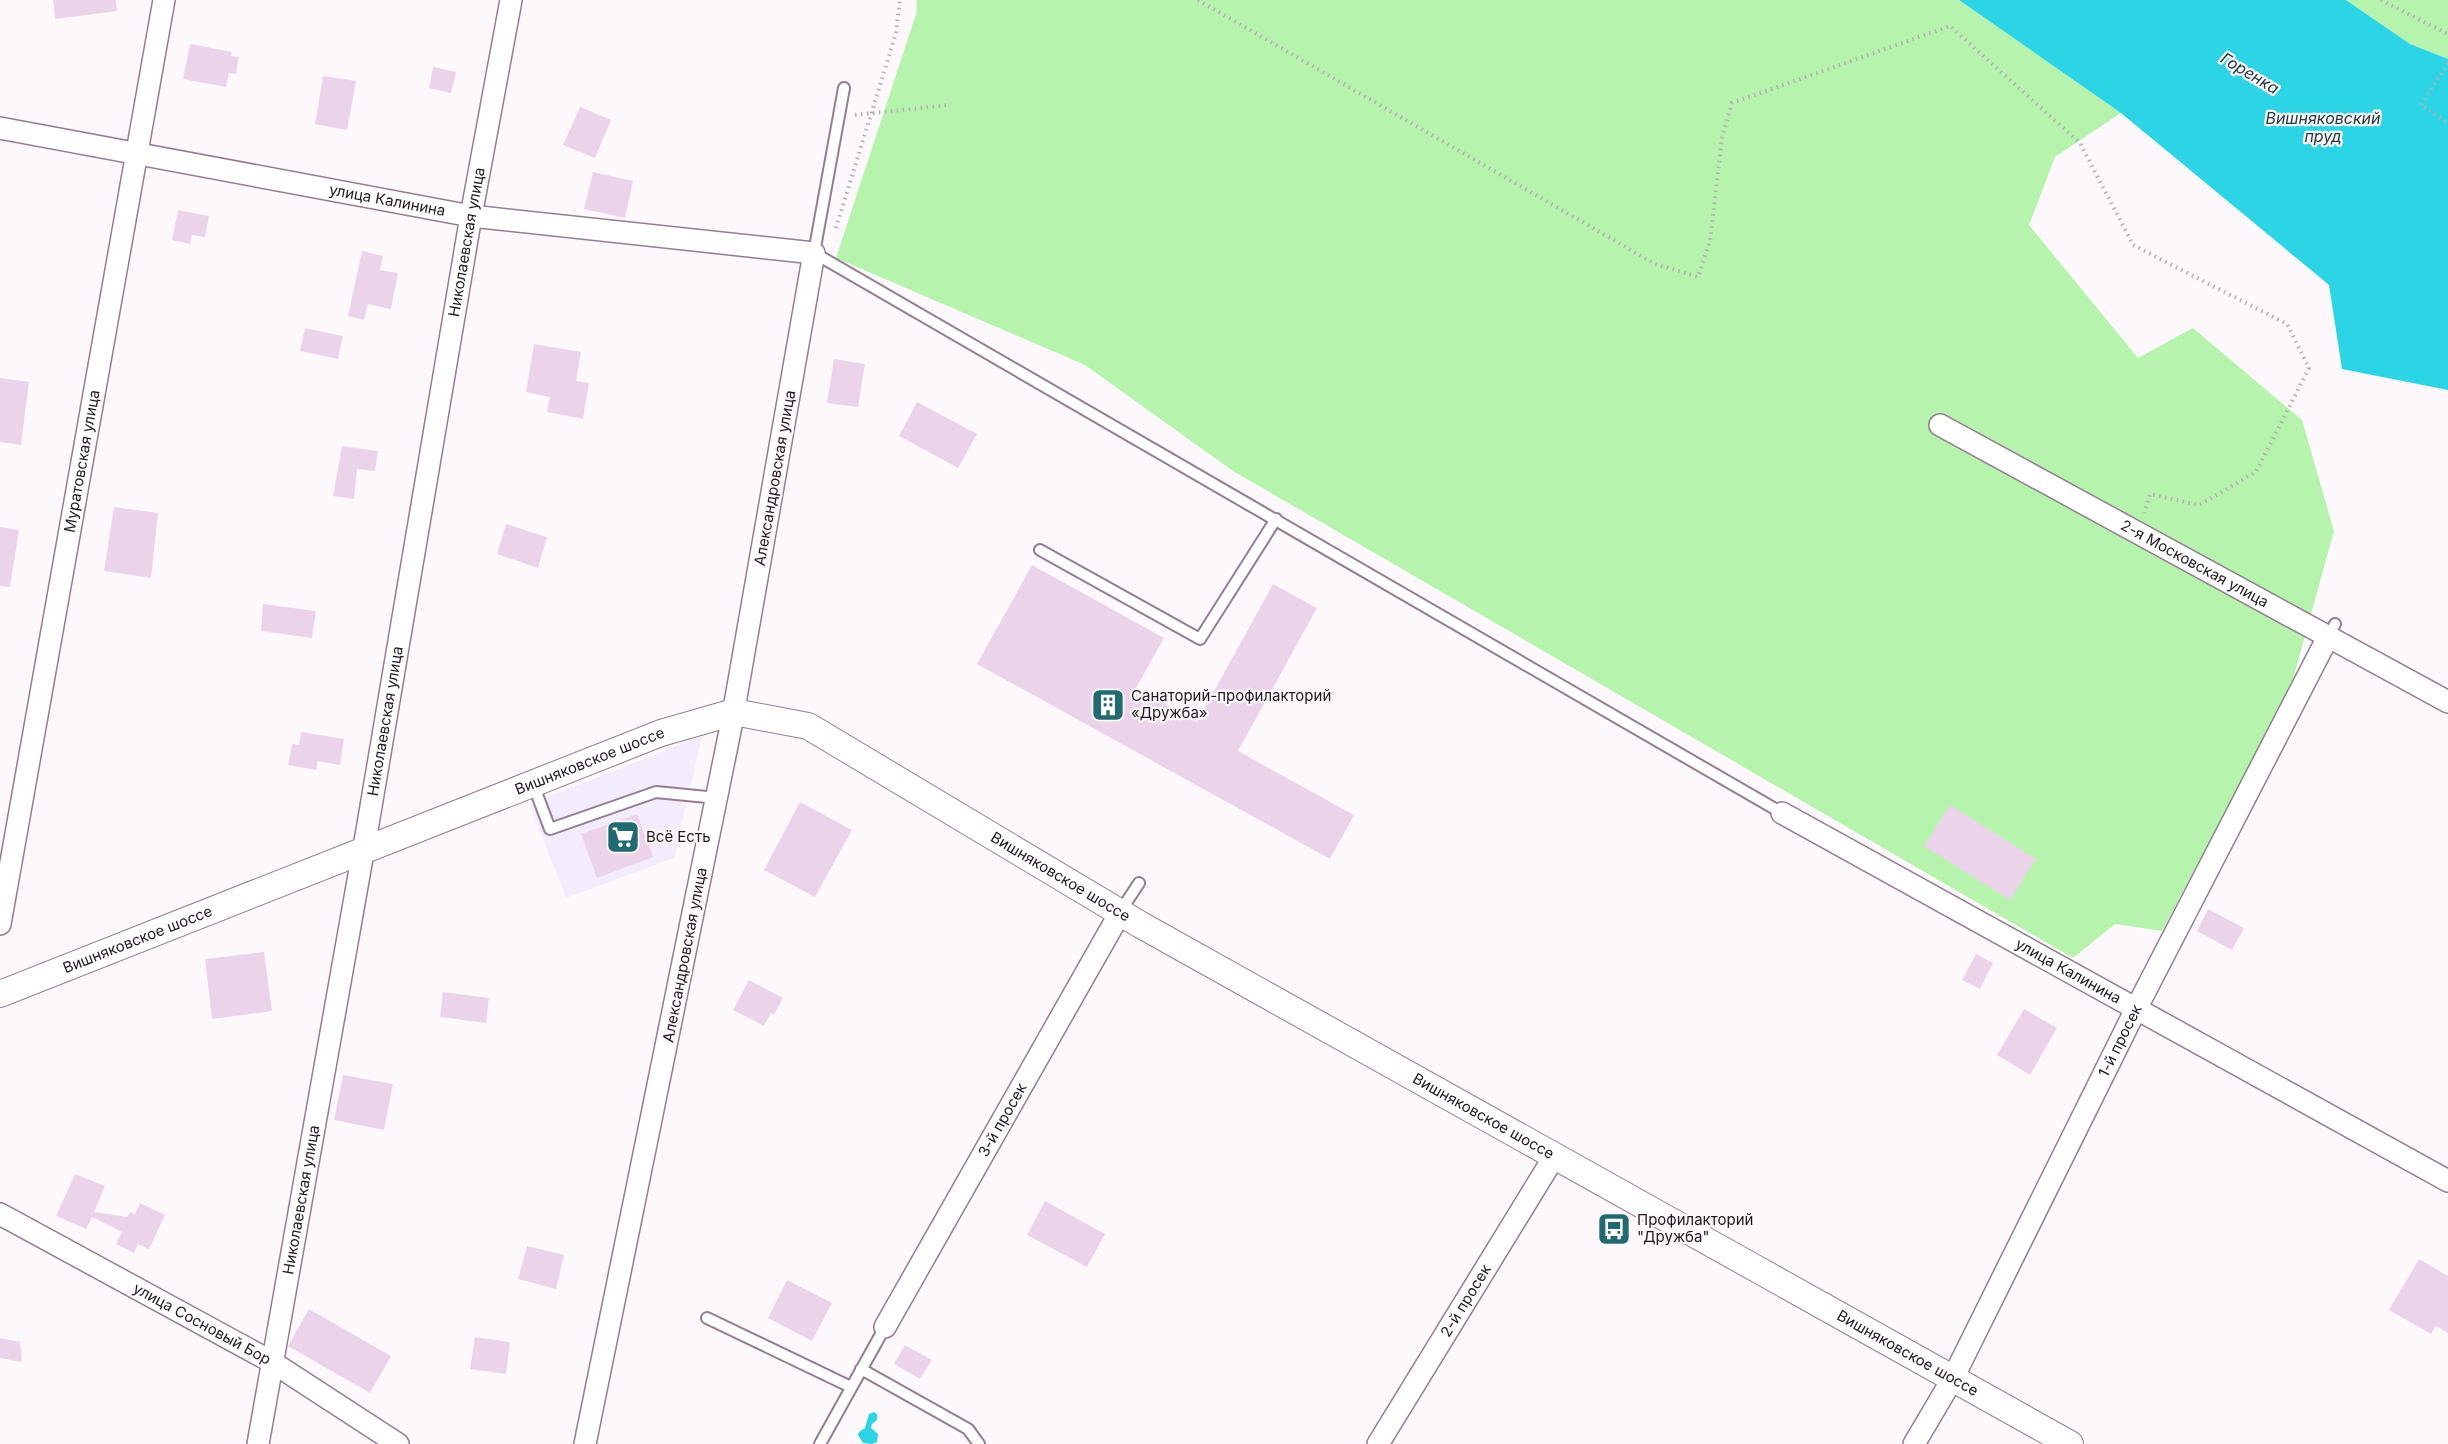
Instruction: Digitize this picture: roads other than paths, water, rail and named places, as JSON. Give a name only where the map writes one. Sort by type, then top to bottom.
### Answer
[{"type":"street","name":"Муратовская улица","points":[[0,924],[164,0]]},
{"type":"street","name":"Николаевская улица","points":[[258,1444],[471,216],[511,0]]},
{"type":"street","name":"улица Калинина","points":[[0,128],[471,216],[814,253]]},
{"type":"street","name":"Александровская улица","points":[[585,1444],[734,712],[814,253]]},
{"type":"street","name":"2-я Московская улица","points":[[1940,425],[2138,533],[2332,631],[2448,702]]},
{"type":"street","name":"1-й просек","points":[[1914,1444],[1953,1378],[2136,1009],[2332,631]]},
{"type":"street","name":"Вишняковское шоссе","points":[[0,994],[661,733],[734,712],[808,726],[1120,913],[2070,1444]]},
{"type":"street","name":"улица Калинина","points":[[1782,813],[2448,1181]]},
{"type":"street","name":"3-й просек","points":[[885,1327],[1120,913]]},
{"type":"street","name":"2-й просек","points":[[1378,1444],[1554,1156]]},
{"type":"street","name":"улица Сосновый Бор","points":[[0,1214],[272,1362],[398,1444]]},
{"type":"lane","points":[[844,88],[814,253],[1782,813]]},
{"type":"lane","points":[[1040,550],[1200,639],[1276,519]]},
{"type":"lane","points":[[533,784],[550,829],[656,792],[717,798]]},
{"type":"lane","points":[[1120,913],[1139,883]]},
{"type":"lane","points":[[706,1318],[851,1387]]},
{"type":"lane","points":[[820,1444],[885,1327]]},
{"type":"lane","points":[[861,1369],[968,1429],[979,1444]]},
{"type":"water","name":"Вишняковский пруд","points":[[1959,0],[2346,0],[2410,44],[2448,59],[2448,390],[2342,369],[2329,285],[2121,113]]},
{"type":"water","points":[[874,1412],[877,1414],[877,1420],[871,1428],[878,1434],[877,1442],[863,1443],[858,1435],[859,1432],[865,1428],[869,1414]]},
{"type":"place","name":"Санаторий-профилакторий «Дружба»","points":[[1108,705]]},
{"type":"place","name":"Всё Есть","points":[[623,837]]},
{"type":"place","name":"Профилакторий \"Дружба\"","points":[[1614,1229]]},
{"type":"water label","name":"Горенка","points":[[2250,73]]}]
